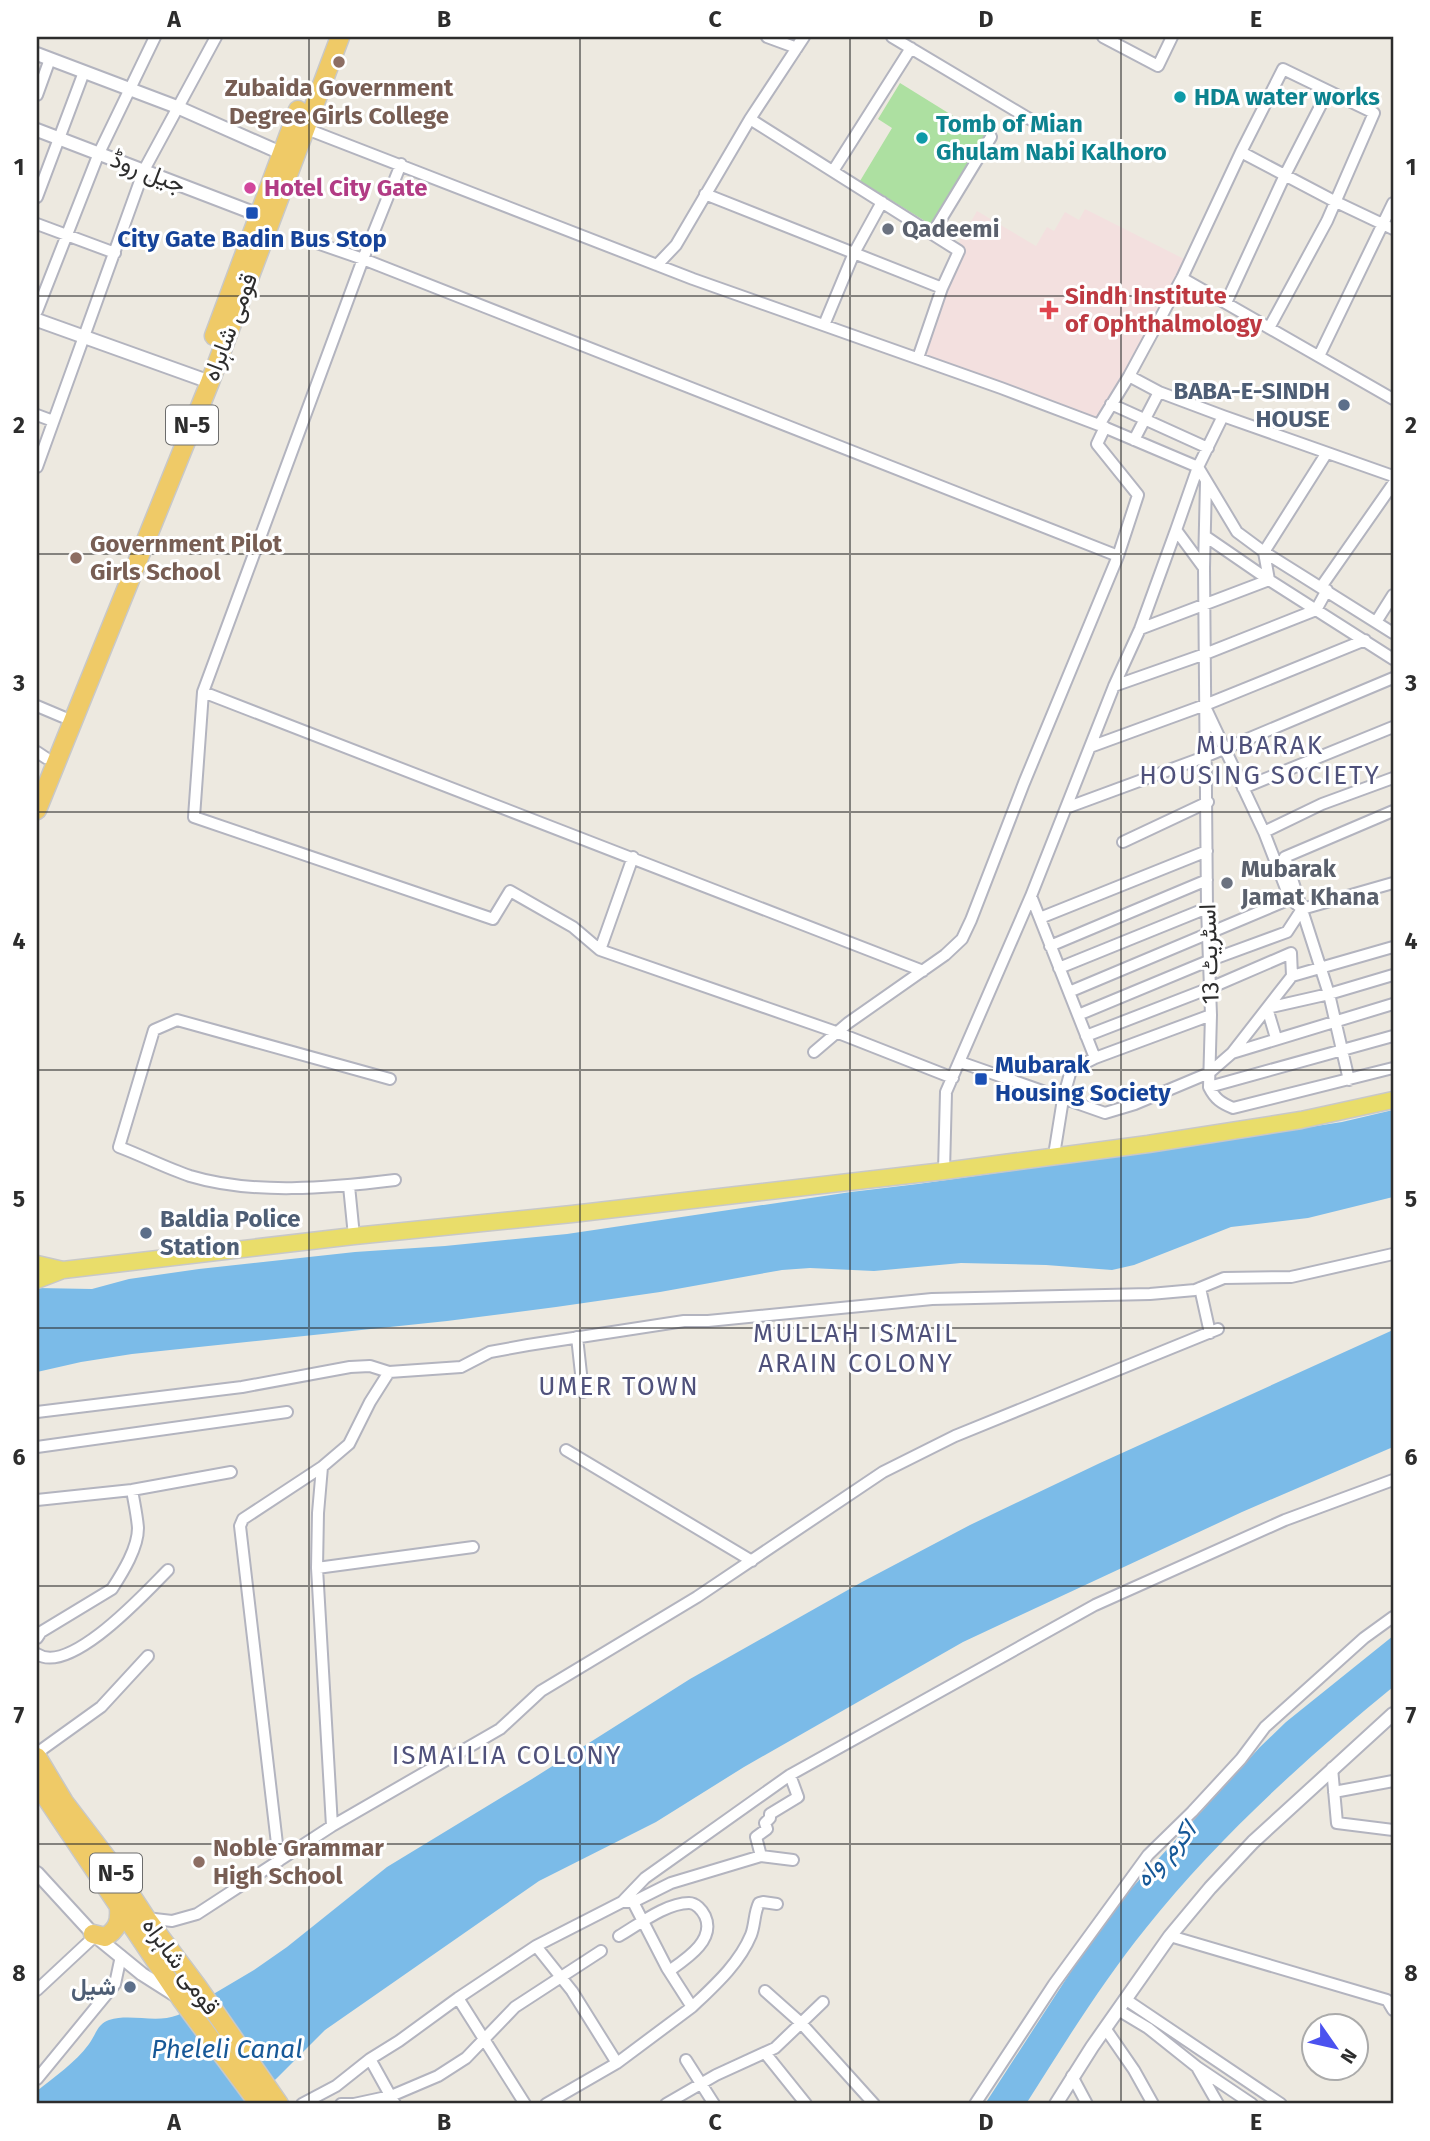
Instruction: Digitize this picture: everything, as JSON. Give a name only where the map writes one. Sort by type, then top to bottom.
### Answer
[{"type":"highway","name":"قومی شاہراہ","points":[[248,265],[259,215],[327,37]]},
{"type":"highway","name":"قومی شاہراہ","points":[[37,810],[248,265],[340,37]]},
{"type":"highway","name":"قومی شاہراہ","points":[[37,778],[41,755],[63,718],[204,380]]},
{"type":"highway","name":"قومی شاہراہ","points":[[37,1755],[115,1888],[119,1909],[181,1999],[259,2104]]},
{"type":"highway","name":"قومی شاہراہ","points":[[37,1784],[115,1888],[146,1918],[279,2104]]},
{"type":"highway","points":[[95,1935],[105,1937],[113,1933],[118,1925],[119,1909]]},
{"type":"main road","points":[[37,1280],[63,1270],[944,1171],[1148,1144],[1301,1120],[1393,1100]]},
{"type":"main road","points":[[37,1264],[63,1270]]},
{"type":"street","points":[[37,311],[99,153],[155,37]]},
{"type":"street","points":[[37,467],[144,170],[216,37]]},
{"type":"street","points":[[657,265],[676,245],[750,119],[801,40],[767,37]]},
{"type":"street","points":[[892,37],[1033,121]]},
{"type":"street","points":[[1104,37],[1158,66],[1172,37]]},
{"type":"street","points":[[833,172],[911,48]]},
{"type":"street","points":[[37,54],[177,107],[281,153]]},
{"type":"street","points":[[37,95],[50,59]]},
{"type":"street","points":[[814,1052],[836,1032],[945,956],[962,939],[1118,556],[1138,495],[1097,444],[1102,426],[1111,404],[1182,278],[1283,69],[1374,113],[1327,221],[1269,328]]},
{"type":"street","points":[[37,197],[84,72]]},
{"type":"street","points":[[1226,303],[1328,91]]},
{"type":"street","points":[[750,119],[960,251],[942,288],[918,358]]},
{"type":"street","points":[[304,128],[657,265],[1102,426],[1198,467],[1237,532],[1264,552],[1393,633]]},
{"type":"street","name":"جیل روڈ","points":[[37,130],[259,215]]},
{"type":"street","points":[[932,234],[991,137]]},
{"type":"street","points":[[1241,152],[1388,226]]},
{"type":"street","points":[[401,164],[204,692],[194,817],[493,919],[509,891],[573,927],[600,950],[836,1032],[953,1078]]},
{"type":"street","points":[[705,194],[942,288]]},
{"type":"street","points":[[824,325],[854,253],[882,202]]},
{"type":"street","points":[[1319,356],[1388,226],[1393,203]]},
{"type":"street","points":[[37,224],[115,253]]},
{"type":"street","points":[[311,241],[1118,556]]},
{"type":"street","points":[[1182,278],[1393,398]]},
{"type":"street","points":[[37,320],[204,380]]},
{"type":"street","points":[[1129,376],[1159,392],[1393,476]]},
{"type":"street","points":[[1134,440],[1159,392]]},
{"type":"street","points":[[1111,404],[1208,448]]},
{"type":"street","points":[[37,415],[53,421]]},
{"type":"street","points":[[944,1171],[946,1092],[1031,896],[1114,686],[1140,629],[1198,467],[1223,416]]},
{"type":"street","points":[[1269,580],[1264,552],[1326,454]]},
{"type":"street","name":"اسٹریٹ 13","points":[[1206,481],[1204,606],[1207,908],[1211,1014],[1209,1087]]},
{"type":"street","points":[[1114,686],[1316,610],[1324,588],[1393,484]]},
{"type":"street","points":[[1177,530],[1205,569]]},
{"type":"street","points":[[1205,536],[1393,659]]},
{"type":"street","points":[[1140,629],[1269,580]]},
{"type":"street","points":[[1376,621],[1393,595]]},
{"type":"street","points":[[1090,747],[1205,705],[1365,640]]},
{"type":"street","points":[[1066,808],[1207,756],[1393,678]]},
{"type":"street","points":[[204,692],[923,971]]},
{"type":"street","points":[[1205,705],[1264,832],[1290,899],[1302,909]]},
{"type":"street","points":[[37,706],[63,718]]},
{"type":"street","points":[[1243,789],[1393,727]]},
{"type":"street","points":[[1264,832],[1322,804],[1393,778]]},
{"type":"street","points":[[1123,842],[1208,802]]},
{"type":"street","points":[[1349,1080],[1329,994],[1285,857],[1393,811]]},
{"type":"street","points":[[1040,918],[1207,851]]},
{"type":"street","points":[[600,950],[633,857]]},
{"type":"street","points":[[1050,946],[1207,880]]},
{"type":"street","points":[[1078,1015],[1208,961],[1287,932],[1302,909],[1393,883]]},
{"type":"street","points":[[1031,896],[1095,1058]]},
{"type":"street","points":[[1069,992],[1290,899]]},
{"type":"street","points":[[1059,968],[1207,908]]},
{"type":"street","points":[[1287,932],[1292,976]]},
{"type":"street","points":[[960,1062],[1105,1113],[1135,1104],[1209,1073],[1232,1052],[1292,976],[1393,947]]},
{"type":"street","points":[[1086,1036],[1291,953]]},
{"type":"street","points":[[1266,1008],[1329,994],[1393,975]]},
{"type":"street","points":[[1232,1052],[1393,1004]]},
{"type":"street","points":[[1266,1008],[1276,1038]]},
{"type":"street","points":[[1054,1155],[1063,1099],[1071,1070],[1095,1058],[1211,1014]]},
{"type":"street","points":[[390,1079],[177,1020],[154,1030],[120,1147],[189,1175],[229,1184],[264,1187],[349,1186],[395,1180]]},
{"type":"street","points":[[1393,1036],[1209,1087],[1213,1096],[1233,1108],[1393,1068]]},
{"type":"street","points":[[349,1186],[354,1236]]},
{"type":"street","points":[[37,1412],[242,1387],[349,1367],[370,1366],[390,1372],[461,1367],[489,1353],[684,1321],[708,1321],[932,1299],[1150,1294],[1200,1288],[1224,1278],[1290,1277],[1393,1254]]},
{"type":"street","points":[[146,1918],[172,1921],[197,1914],[332,1826],[500,1729],[541,1691],[697,1597],[883,1472],[955,1436],[1214,1331],[1200,1288]]},
{"type":"street","points":[[577,1337],[583,1392]]},
{"type":"street","points":[[279,1861],[240,1526],[243,1519],[322,1467],[349,1444],[370,1402],[390,1372]]},
{"type":"street","points":[[37,1447],[288,1412]]},
{"type":"street","points":[[566,1450],[751,1560]]},
{"type":"street","points":[[322,1467],[317,1513],[317,1568],[332,1826]]},
{"type":"street","points":[[37,1500],[132,1490],[231,1472]]},
{"type":"street","points":[[628,1902],[645,1878],[790,1775],[1095,1605],[1285,1520],[1393,1480]]},
{"type":"street","points":[[37,1638],[41,1632],[112,1589],[134,1546],[138,1530],[132,1490]]},
{"type":"street","points":[[317,1568],[473,1547]]},
{"type":"street","points":[[37,1654],[44,1658],[57,1658],[89,1641],[120,1619],[168,1570]]},
{"type":"street","points":[[975,2104],[1054,1984],[1148,1855],[1241,1759],[1265,1727],[1364,1638],[1393,1617]]},
{"type":"street","points":[[37,1755],[101,1707],[148,1656]]},
{"type":"street","points":[[1056,2104],[1121,2004],[1170,1936],[1210,1888],[1252,1842],[1393,1714]]},
{"type":"street","points":[[1332,1768],[1337,1823],[1393,1830]]},
{"type":"street","points":[[761,1856],[756,1837],[767,1829],[765,1823],[770,1814],[798,1797],[790,1775]]},
{"type":"street","points":[[1334,1791],[1393,1781]]},
{"type":"street","points":[[302,2104],[335,2085],[536,1946],[671,1883],[761,1856],[793,1860]]},
{"type":"street","points":[[37,1873],[95,1935],[142,1973],[181,1999]]},
{"type":"street","points":[[628,1902],[643,1922],[692,2007]]},
{"type":"street","points":[[619,1936],[662,1910],[690,1903],[704,1912],[708,1927],[704,1939],[690,1956],[669,1971]]},
{"type":"street","points":[[546,2104],[617,2063],[692,2007],[727,1973],[741,1953],[751,1935],[759,1903],[777,1904]]},
{"type":"street","points":[[37,1990],[95,1935]]},
{"type":"street","points":[[1170,1936],[1390,1998],[1393,2010]]},
{"type":"street","points":[[536,1946],[586,2012],[617,2063]]},
{"type":"street","points":[[341,2104],[393,2100],[438,2077],[466,2058],[515,2007],[601,1951]]},
{"type":"street","points":[[37,2079],[115,1984],[121,1956]]},
{"type":"street","points":[[765,1991],[801,2023],[874,2104]]},
{"type":"street","points":[[458,1998],[525,2104]]},
{"type":"street","points":[[666,2104],[700,2084],[775,2048],[823,2002]]},
{"type":"street","points":[[1121,2004],[1197,2067],[1252,2104]]},
{"type":"street","points":[[1121,2004],[1281,2104]]},
{"type":"street","points":[[1105,2028],[1153,2104]]},
{"type":"street","points":[[765,2053],[806,2104]]},
{"type":"street","points":[[370,2059],[393,2100]]},
{"type":"street","points":[[686,2060],[714,2104]]},
{"type":"street","points":[[1197,2067],[1218,2104]]},
{"type":"street","points":[[1072,2076],[1087,2104]]},
{"type":"shaded area","name":"Sindh Institute of Ophthalmology","points":[[1085,209],[1190,262],[1099,425],[918,358],[956,248],[977,211],[1036,246],[1047,227],[1054,231],[1065,212],[1079,220]]},
{"type":"green space","points":[[900,83],[987,137],[933,226],[860,181],[892,128],[878,119]]},
{"type":"water","points":[[1393,1110],[1393,1197],[1308,1218],[1231,1227],[1134,1265],[1112,1270],[961,1263],[874,1271],[810,1268],[782,1270],[556,1307],[132,1354],[37,1372],[37,1288],[92,1289],[129,1279],[199,1269],[355,1252],[567,1234],[1189,1146],[1342,1122]]},
{"type":"water","name":"Pheleli Canal","points":[[1393,1330],[1393,1447],[1242,1512],[963,1642],[744,1767],[656,1822],[539,1881],[325,2030],[276,2079],[244,2104],[37,2104],[37,2091],[77,2057],[105,2022],[118,2018],[161,2019],[178,2015],[287,1947],[387,1867],[690,1679],[862,1582],[970,1525]]},
{"type":"water","name":"اکرم واہ","points":[[1393,1636],[1393,1687],[1263,1801],[1173,1895],[1083,2014],[1026,2104],[985,2104],[1092,1939],[1131,1889],[1260,1747],[1286,1722]]},
{"type":"place","name":"Zubaida Government Degree Girls College","points":[[339,62]]},
{"type":"place","name":"HDA water works","points":[[1180,97]]},
{"type":"place","name":"Tomb of Mian Ghulam Nabi Kalhoro","points":[[922,138]]},
{"type":"place","name":"Hotel City Gate","points":[[250,188]]},
{"type":"place","name":"City Gate Badin Bus Stop","points":[[252,213]]},
{"type":"place","name":"Qadeemi","points":[[888,229]]},
{"type":"place","name":"Sindh Institute of Ophthalmology","points":[[1049,310]]},
{"type":"place","name":"BABA-E-SINDH HOUSE","points":[[1344,405]]},
{"type":"place","name":"Government Pilot Girls School","points":[[76,558]]},
{"type":"place","name":"Mubarak Jamat Khana","points":[[1227,883]]},
{"type":"place","name":"Mubarak Housing Society","points":[[981,1079]]},
{"type":"place","name":"Baldia Police Station","points":[[146,1233]]},
{"type":"place","name":"Noble Grammar High School","points":[[199,1862]]},
{"type":"place","name":"شیل","points":[[130,1987]]},
{"type":"district","name":"MUBARAK HOUSING SOCIETY","points":[[1260,760]]},
{"type":"district","name":"MULLAH ISMAIL ARAIN COLONY","points":[[856,1348]]},
{"type":"district","name":"UMER TOWN","points":[[619,1386]]},
{"type":"district","name":"ISMAILIA COLONY","points":[[507,1755]]}]
